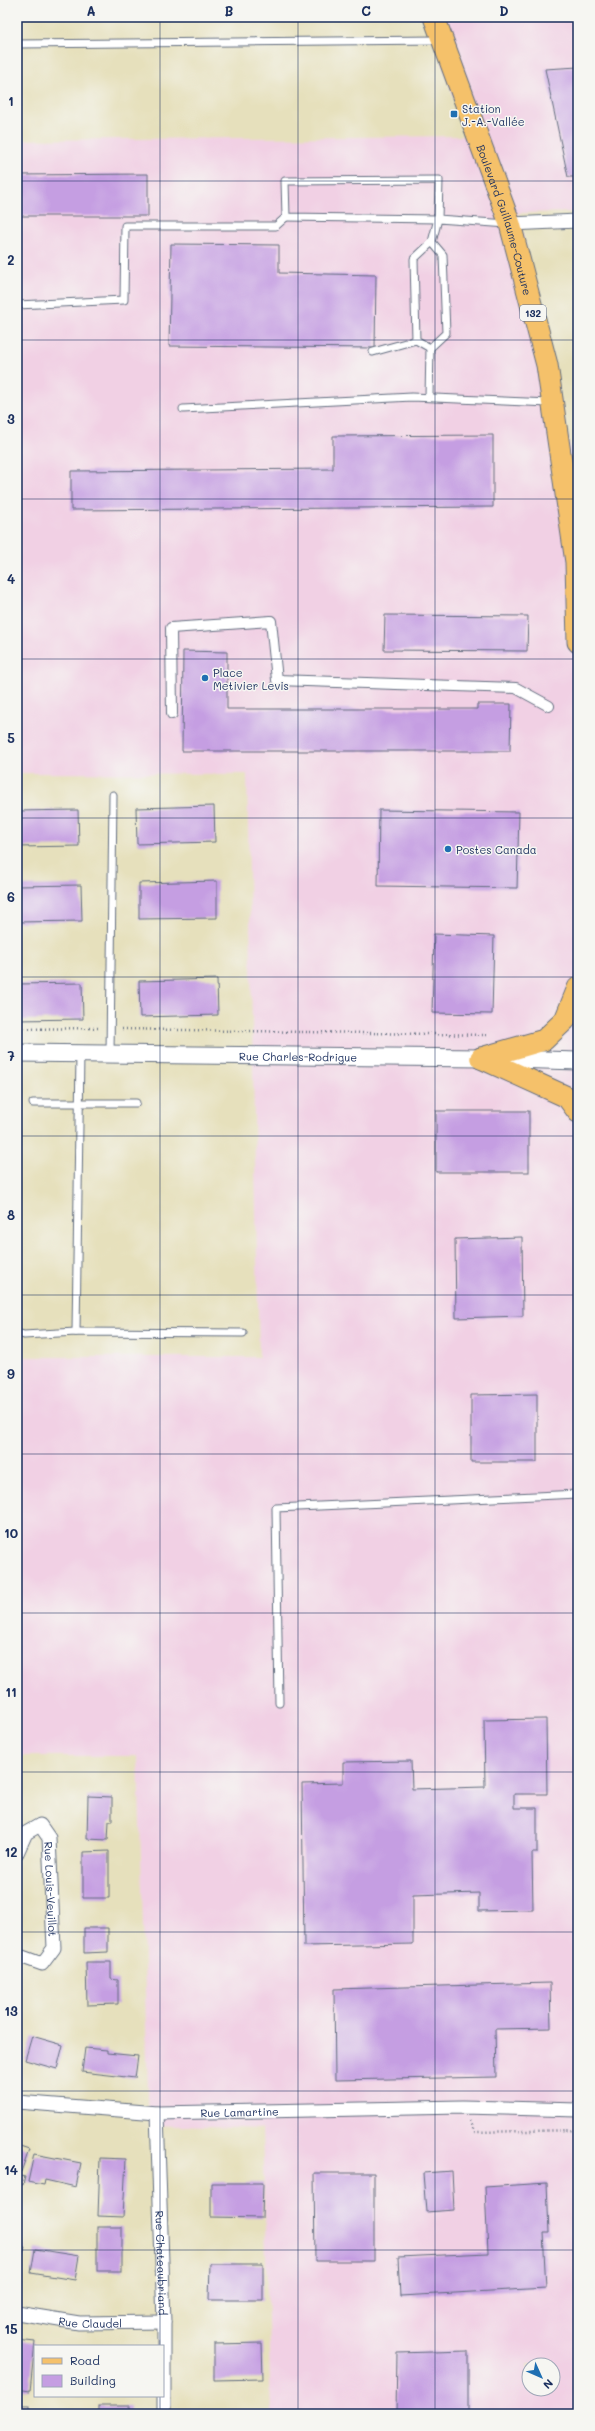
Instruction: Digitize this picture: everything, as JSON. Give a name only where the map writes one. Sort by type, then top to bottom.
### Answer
[{"type":"main road","name":"Boulevard Guillaume-Couture","points":[[434,17],[510,224],[547,364],[576,562],[578,642]]},
{"type":"main road","points":[[481,1058],[544,1040],[565,1020],[578,988]]},
{"type":"main road","points":[[481,1058],[567,1097],[578,1112]]},
{"type":"street","points":[[510,224],[578,221]]},
{"type":"street","points":[[172,714],[171,628],[271,621],[277,680],[516,688],[549,706]]},
{"type":"street","name":"Rue Charles-Rodrigue","points":[[17,1053],[481,1058],[578,1061]]},
{"type":"street","name":"Rue Louis-Veuillot","points":[[17,1853],[26,1833],[40,1826],[49,1838],[54,1948],[42,1964],[17,1955]]},
{"type":"street","name":"Rue Lamartine","points":[[17,2102],[157,2112],[462,2106],[578,2110]]},
{"type":"street","name":"Rue Chateaubriand","points":[[157,2112],[164,2322],[164,2414]]},
{"type":"street","name":"Rue Claudel","points":[[17,2313],[79,2323],[164,2322]]},
{"type":"lane","points":[[17,44],[442,40]]},
{"type":"lane","points":[[286,217],[285,181],[439,180],[438,219],[432,242],[414,259],[416,340]]},
{"type":"lane","points":[[17,305],[124,300],[125,226],[276,226],[286,217],[438,219],[510,224]]},
{"type":"lane","points":[[429,397],[430,348],[446,332],[443,255],[432,242]]},
{"type":"lane","points":[[373,352],[416,340],[430,348]]},
{"type":"lane","points":[[183,409],[429,397],[552,403]]},
{"type":"lane","points":[[110,1054],[113,795]]},
{"type":"lane","points":[[76,1332],[80,1054]]},
{"type":"lane","points":[[33,1103],[136,1103]]},
{"type":"lane","points":[[17,1333],[24,1335],[76,1332],[243,1333]]},
{"type":"lane","points":[[279,1703],[276,1508],[578,1494]]},
{"type":"path","points":[[17,1029],[111,1028],[493,1035]]},
{"type":"path","points":[[462,2106],[475,2132],[578,2130]]},
{"type":"shaded area","points":[[426,17],[578,17],[578,212],[518,213],[578,482],[578,2414],[271,2414],[262,2129],[149,2125],[138,1756],[17,1756],[17,1357],[259,1357],[247,774],[17,773],[17,140],[467,136]]},
{"type":"building","points":[[578,67],[578,177],[568,177],[545,69]]},
{"type":"building","points":[[148,174],[148,216],[17,216],[17,175]]},
{"type":"building","points":[[171,244],[279,245],[279,273],[376,275],[375,348],[169,346]]},
{"type":"building","points":[[493,435],[493,507],[71,510],[71,471],[333,469],[333,436]]},
{"type":"building","points":[[385,615],[528,616],[527,651],[384,650]]},
{"type":"building","name":"Place Metivier Levis","points":[[183,651],[227,652],[227,709],[477,709],[477,704],[511,704],[510,751],[182,751]]},
{"type":"building","points":[[214,806],[215,842],[137,844],[136,808]]},
{"type":"building","points":[[78,810],[79,846],[17,847],[17,811]]},
{"type":"building","name":"Postes Canada","points":[[379,810],[519,812],[517,888],[378,886]]},
{"type":"building","points":[[217,881],[217,918],[139,919],[139,883]]},
{"type":"building","points":[[81,885],[82,921],[17,922],[17,886]]},
{"type":"building","points":[[434,934],[494,936],[492,1014],[432,1013]]},
{"type":"building","points":[[217,979],[218,1015],[140,1017],[139,981]]},
{"type":"building","points":[[82,983],[83,1019],[17,1020],[17,984]]},
{"type":"building","points":[[436,1111],[529,1111],[529,1172],[436,1172]]},
{"type":"building","points":[[522,1237],[523,1316],[456,1318],[455,1239]]},
{"type":"building","points":[[537,1394],[537,1462],[471,1462],[471,1395]]},
{"type":"building","points":[[546,1719],[547,1794],[514,1794],[514,1808],[537,1808],[537,1853],[532,1853],[533,1910],[479,1911],[479,1893],[413,1895],[413,1944],[304,1946],[302,1784],[343,1783],[343,1762],[411,1761],[412,1789],[485,1787],[484,1720]]},
{"type":"building","points":[[88,1796],[112,1797],[112,1821],[109,1821],[108,1840],[87,1839]]},
{"type":"building","points":[[109,1851],[109,1898],[83,1898],[83,1852]]},
{"type":"building","points":[[84,1928],[108,1928],[108,1952],[84,1953]]},
{"type":"building","points":[[86,1962],[111,1962],[111,1979],[118,1980],[118,2004],[87,2005]]},
{"type":"building","points":[[550,1983],[551,2028],[495,2029],[496,2077],[335,2080],[334,1989]]},
{"type":"building","points":[[32,2036],[63,2045],[57,2069],[25,2060]]},
{"type":"building","points":[[85,2048],[107,2050],[107,2053],[138,2056],[135,2078],[82,2072]]},
{"type":"building","points":[[17,2145],[29,2149],[21,2172],[17,2171]]},
{"type":"building","points":[[34,2154],[81,2163],[76,2187],[45,2180],[44,2185],[28,2182]]},
{"type":"building","points":[[100,2158],[126,2159],[123,2217],[98,2216]]},
{"type":"building","points":[[452,2171],[454,2210],[426,2212],[423,2173]]},
{"type":"building","points":[[314,2173],[374,2173],[374,2261],[315,2261]]},
{"type":"building","points":[[17,2175],[25,2177],[23,2185],[17,2183]]},
{"type":"building","points":[[211,2183],[263,2183],[262,2218],[211,2217]]},
{"type":"building","points":[[547,2183],[549,2233],[543,2233],[546,2288],[400,2296],[398,2257],[488,2253],[485,2187]]},
{"type":"building","points":[[97,2227],[122,2227],[122,2271],[97,2271]]},
{"type":"building","points":[[17,2245],[25,2247],[18,2270],[17,2269]]},
{"type":"building","points":[[35,2249],[79,2256],[75,2280],[31,2273]]},
{"type":"building","points":[[210,2264],[263,2264],[263,2300],[209,2300]]},
{"type":"building","points":[[17,2340],[35,2342],[30,2391],[17,2389]]},
{"type":"building","points":[[262,2343],[263,2379],[214,2380],[214,2344]]},
{"type":"building","points":[[468,2351],[468,2414],[396,2414],[397,2353]]},
{"type":"building","points":[[17,2405],[29,2405],[29,2414],[17,2414]]},
{"type":"building","points":[[98,2406],[130,2406],[130,2414],[98,2414]]},
{"type":"place","name":"Station J.-A.-Vallée","points":[[454,114]]},
{"type":"place","name":"Place Metivier Levis","points":[[205,678]]},
{"type":"place","name":"Postes Canada","points":[[448,849]]}]
